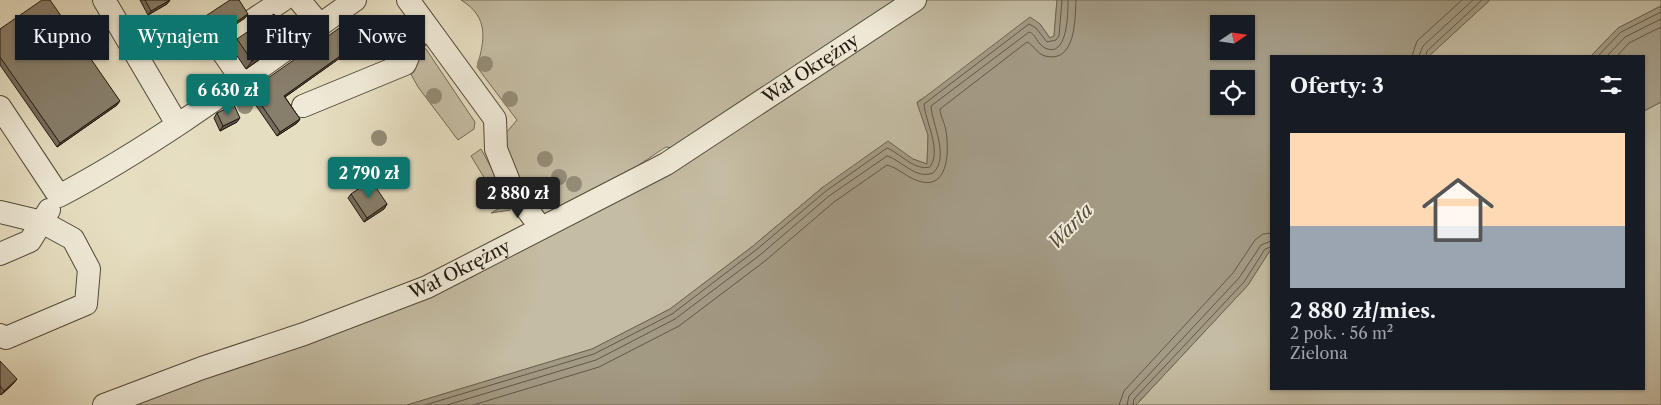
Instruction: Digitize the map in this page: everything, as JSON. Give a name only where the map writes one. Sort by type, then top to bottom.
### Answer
[{"type":"street","points":[[104,0],[177,124]]},
{"type":"street","points":[[242,80],[217,44],[283,0]]},
{"type":"street","points":[[299,0],[312,15]]},
{"type":"street","points":[[329,19],[355,0]]},
{"type":"street","points":[[408,0],[419,15]]},
{"type":"street","name":"Wał Okrężny","points":[[104,405],[304,334],[427,287],[666,164],[915,0]]},
{"type":"street","points":[[425,24],[495,119],[496,150],[512,189],[541,228]]},
{"type":"street","points":[[0,254],[30,241],[59,196],[101,174],[270,60]]},
{"type":"street","points":[[304,106],[405,64],[407,60]]},
{"type":"street","points":[[0,107],[59,196]]},
{"type":"street","points":[[0,212],[42,222],[73,239],[89,269],[86,304],[6,338],[0,335]]},
{"type":"shaded area","points":[[461,0],[1057,0],[1054,36],[1050,38],[1040,24],[917,102],[928,135],[927,164],[913,159],[823,187],[753,246],[670,309],[592,349],[407,405],[131,405],[364,322],[472,277],[686,151],[666,147],[604,187],[569,204],[553,207],[536,203],[507,174],[505,134],[517,120],[477,67],[482,47],[482,29],[476,14]]},
{"type":"shaded area","points":[[1490,0],[1661,0],[1661,6],[1618,28],[1592,55],[1430,55]]},
{"type":"shaded area","points":[[426,49],[475,122],[474,129],[458,140],[418,87],[406,65],[410,60],[425,60]]},
{"type":"shaded area","points":[[1661,102],[1661,405],[1136,405],[1248,285],[1270,251],[1270,390],[1645,390],[1645,110]]},
{"type":"shaded area","points":[[481,149],[509,200],[510,210],[491,213],[502,207],[471,156]]},
{"type":"water","name":"Warta","points":[[1057,0],[1490,0],[1430,55],[1270,55],[1270,251],[1248,285],[1136,405],[407,405],[592,349],[670,309],[753,246],[823,187],[888,141],[913,159],[927,164],[928,135],[917,103],[1030,17],[1040,24],[1050,38],[1054,36]]},
{"type":"water","points":[[1661,6],[1661,102],[1645,110],[1645,55],[1592,55],[1618,28]]},
{"type":"building","points":[[42,0],[50,0],[60,15],[20,15]]},
{"type":"building","points":[[145,0],[170,0],[151,11]]},
{"type":"building","points":[[230,0],[239,0],[248,14],[237,21],[237,15],[207,15]]},
{"type":"building","points":[[15,19],[15,60],[92,60],[120,101],[60,143],[0,57],[0,29]]},
{"type":"building","points":[[339,28],[339,57],[284,96],[300,119],[280,132],[251,90],[294,60],[329,60],[329,35]]},
{"type":"building","points":[[247,32],[247,54],[237,39]]},
{"type":"building","points":[[234,105],[240,118],[223,126],[217,113]]},
{"type":"building","points":[[371,180],[387,204],[367,218],[351,194]]},
{"type":"building","points":[[0,361],[17,379],[4,391],[0,386]]}]
